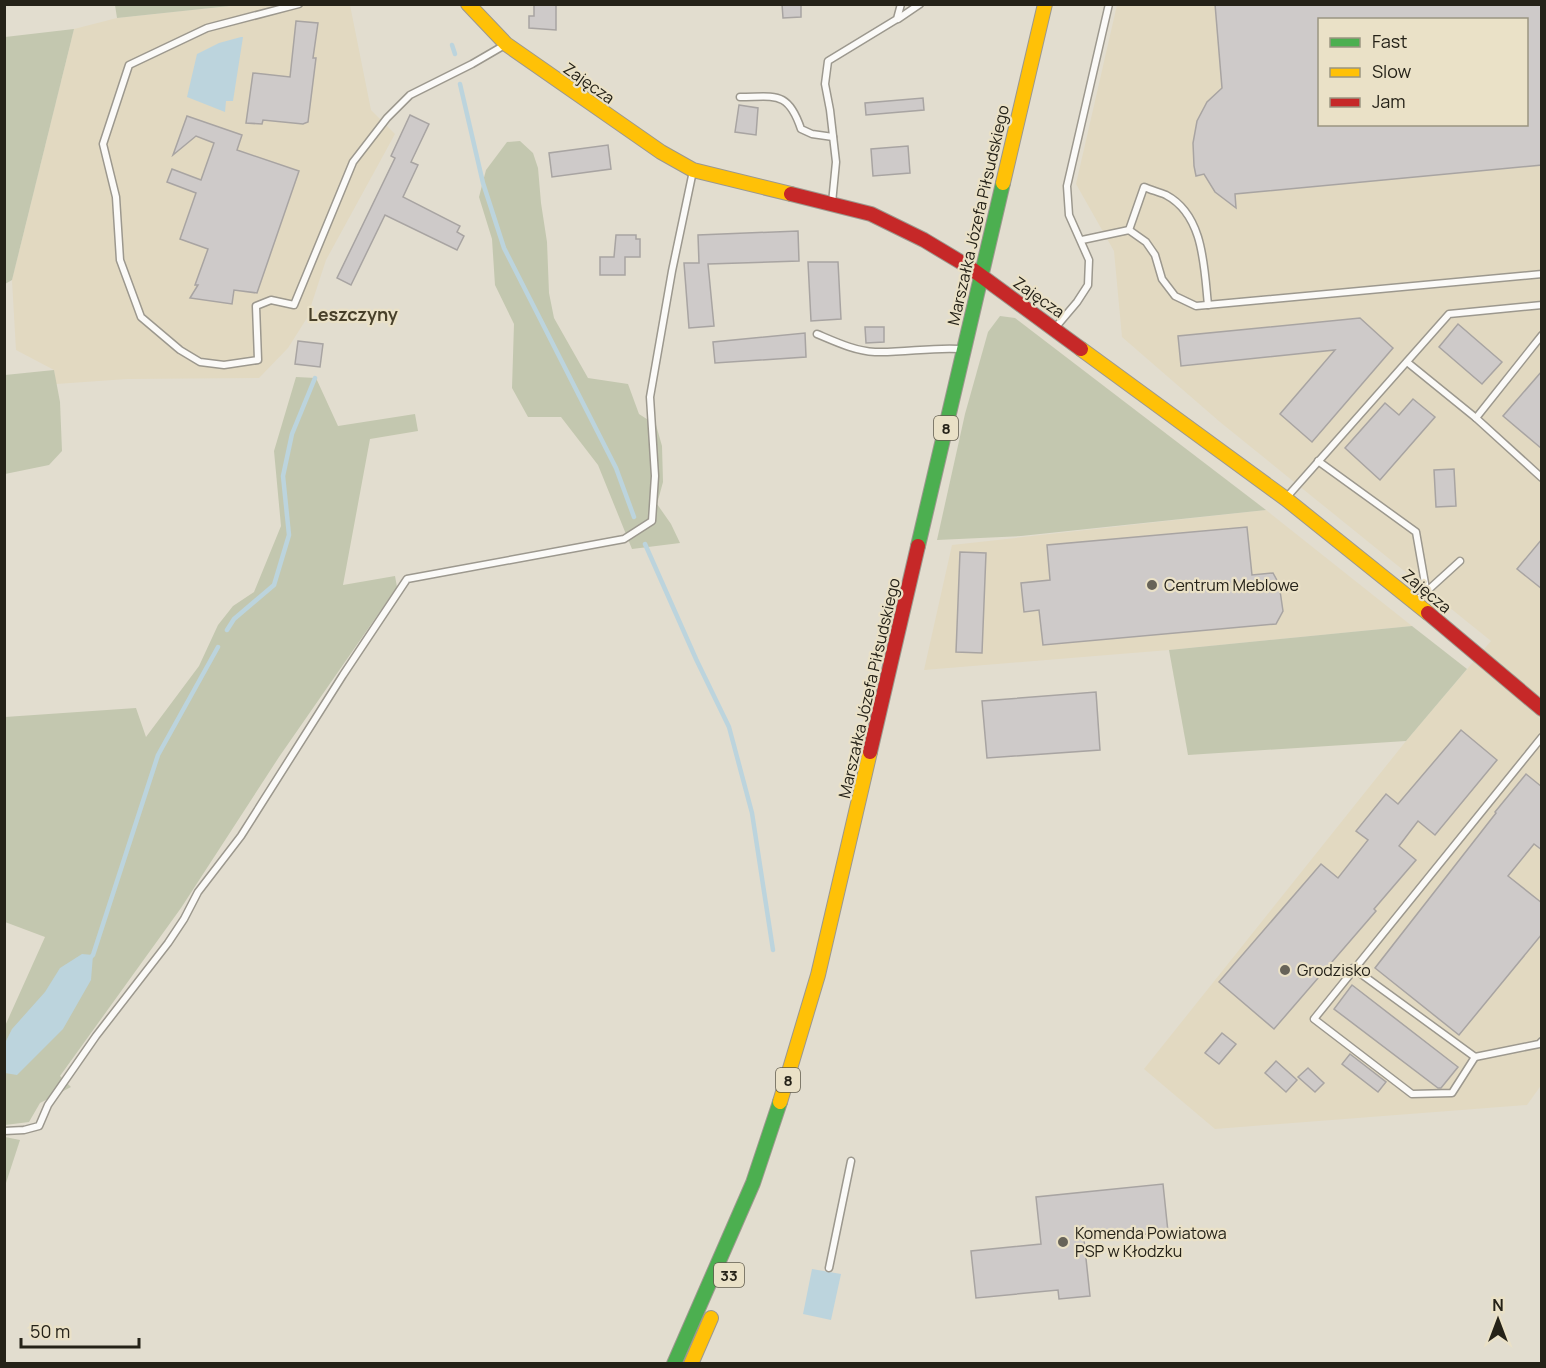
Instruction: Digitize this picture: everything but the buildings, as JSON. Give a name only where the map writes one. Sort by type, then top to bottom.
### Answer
[{"type":"main road","name":"Zajęcza","points":[[468,4],[506,44],[660,153],[693,170],[871,214],[924,240],[969,267],[1286,499],[1415,602],[1542,709]]},
{"type":"main road","name":"Marszałka Józefa Piłsudskiego","points":[[674,1364],[753,1183],[796,1053],[818,975],[1045,4]]},
{"type":"main road","name":"33","points":[[737,1254],[750,1213],[753,1183]]},
{"type":"main road","name":"33","points":[[691,1364],[716,1305]]},
{"type":"lane","points":[[299,4],[207,28],[129,65],[103,144],[116,197],[120,260],[141,317],[180,350],[200,362],[224,365],[258,360],[256,306],[271,300],[294,305],[353,162],[410,95],[506,44]]},
{"type":"lane","points":[[897,19],[901,4]]},
{"type":"lane","points":[[832,204],[836,162],[825,84],[828,61],[920,4]]},
{"type":"lane","points":[[1055,328],[1088,285],[1089,260],[1069,215],[1066,186],[1109,4]]},
{"type":"lane","points":[[740,97],[783,99],[791,107],[801,129],[812,134],[833,137]]},
{"type":"lane","points":[[4,1131],[24,1130],[39,1126],[48,1105],[96,1036],[168,943],[198,892],[241,836],[407,579],[624,539],[652,521],[655,476],[650,397],[672,271],[693,170]]},
{"type":"lane","points":[[1130,230],[1144,187],[1167,196],[1186,212],[1198,236],[1208,305]]},
{"type":"lane","points":[[1082,240],[1130,230],[1146,242],[1155,255],[1162,279],[1175,296],[1196,306],[1542,274]]},
{"type":"lane","points":[[1286,499],[1449,314],[1542,305]]},
{"type":"lane","points":[[817,334],[852,348],[875,352],[936,347],[964,349]]},
{"type":"lane","points":[[1476,418],[1542,335]]},
{"type":"lane","points":[[1407,362],[1476,418],[1542,478]]},
{"type":"lane","points":[[1318,461],[1416,532],[1426,589]]},
{"type":"lane","points":[[1415,602],[1426,589],[1460,561]]},
{"type":"lane","points":[[1542,737],[1314,1019],[1412,1094],[1452,1093],[1474,1057],[1539,1044],[1542,1041]]},
{"type":"lane","points":[[1353,968],[1474,1057]]},
{"type":"lane","points":[[829,1268],[851,1161]]},
{"type":"shaded area","points":[[239,5],[350,5],[371,110],[395,134],[326,260],[307,318],[288,348],[259,378],[127,379],[56,384],[54,370],[16,350],[12,280],[74,29],[117,18]]},
{"type":"shaded area","points":[[1117,5],[1541,5],[1542,1084],[1527,1105],[1215,1129],[1144,1069],[1406,741],[1491,641],[1220,422],[1122,337],[1114,251],[1076,184]]},
{"type":"shaded area","name":"Centrum Meblowe","points":[[1266,510],[1412,626],[1169,650],[924,670],[952,545]]},
{"type":"green space","points":[[115,4],[239,5],[117,18]]},
{"type":"green space","points":[[74,29],[12,280],[5,284],[5,37]]},
{"type":"green space","points":[[520,141],[533,153],[538,168],[547,242],[549,293],[554,318],[588,378],[628,384],[639,414],[656,425],[662,446],[663,482],[657,504],[671,524],[680,543],[632,549],[598,465],[561,417],[528,417],[512,388],[514,324],[495,285],[492,239],[479,197],[486,170],[507,142]]},
{"type":"green space","points":[[1000,316],[1015,318],[1266,510],[1021,536],[937,540],[965,414],[988,332]]},
{"type":"green space","points":[[54,370],[60,402],[62,451],[49,465],[5,474],[5,375]]},
{"type":"green space","points":[[296,377],[316,378],[338,426],[415,414],[418,431],[370,439],[343,585],[395,576],[397,587],[279,757],[181,908],[60,1076],[71,1087],[40,1103],[29,1122],[5,1125],[5,1026],[45,937],[5,922],[5,717],[136,708],[146,737],[199,666],[218,625],[233,606],[254,592],[281,526],[274,451]]},
{"type":"green space","points":[[1412,626],[1467,669],[1406,741],[1188,755],[1169,650]]},
{"type":"green space","points":[[4,1137],[20,1140],[5,1186]]},
{"type":"water","points":[[243,37],[233,101],[226,101],[225,112],[187,97],[197,54],[219,43]]},
{"type":"water","points":[[82,954],[93,955],[91,980],[63,1029],[17,1075],[5,1073],[5,1043],[12,1029],[45,992],[60,968]]},
{"type":"water","points":[[812,1269],[841,1274],[831,1320],[803,1314]]},
{"type":"waterway","points":[[452,45],[455,54]]},
{"type":"waterway","points":[[460,84],[483,183],[504,248],[616,468],[634,517]]},
{"type":"waterway","points":[[227,630],[234,619],[274,585],[289,535],[283,476],[292,434],[315,378]]},
{"type":"waterway","points":[[645,544],[729,727],[752,813],[773,950]]},
{"type":"waterway","points":[[89,959],[93,955],[158,755],[218,647]]},
{"type":"traffic: fast","points":[[918,546],[1003,183]]},
{"type":"traffic: fast","points":[[674,1364],[753,1183],[780,1102]]},
{"type":"traffic: slow","points":[[468,4],[506,44],[661,152],[693,170],[791,194]]},
{"type":"traffic: slow","points":[[1003,183],[1045,4]]},
{"type":"traffic: slow","points":[[1081,349],[1286,499],[1428,613]]},
{"type":"traffic: slow","points":[[780,1102],[818,975],[870,752]]},
{"type":"traffic: slow","points":[[691,1364],[711,1318]]},
{"type":"traffic: jam","points":[[791,194],[871,214],[924,240],[969,267],[1081,349]]},
{"type":"traffic: jam","points":[[870,752],[918,546]]},
{"type":"traffic: jam","points":[[1428,613],[1542,709]]},
{"type":"place","name":"Centrum Meblowe","points":[[1152,585]]},
{"type":"place","name":"Grodzisko","points":[[1285,970]]},
{"type":"place","name":"Komenda Powiatowa PSP w Kłodzku","points":[[1063,1242]]},
{"type":"district","name":"Leszczyny","points":[[353,314]]}]
